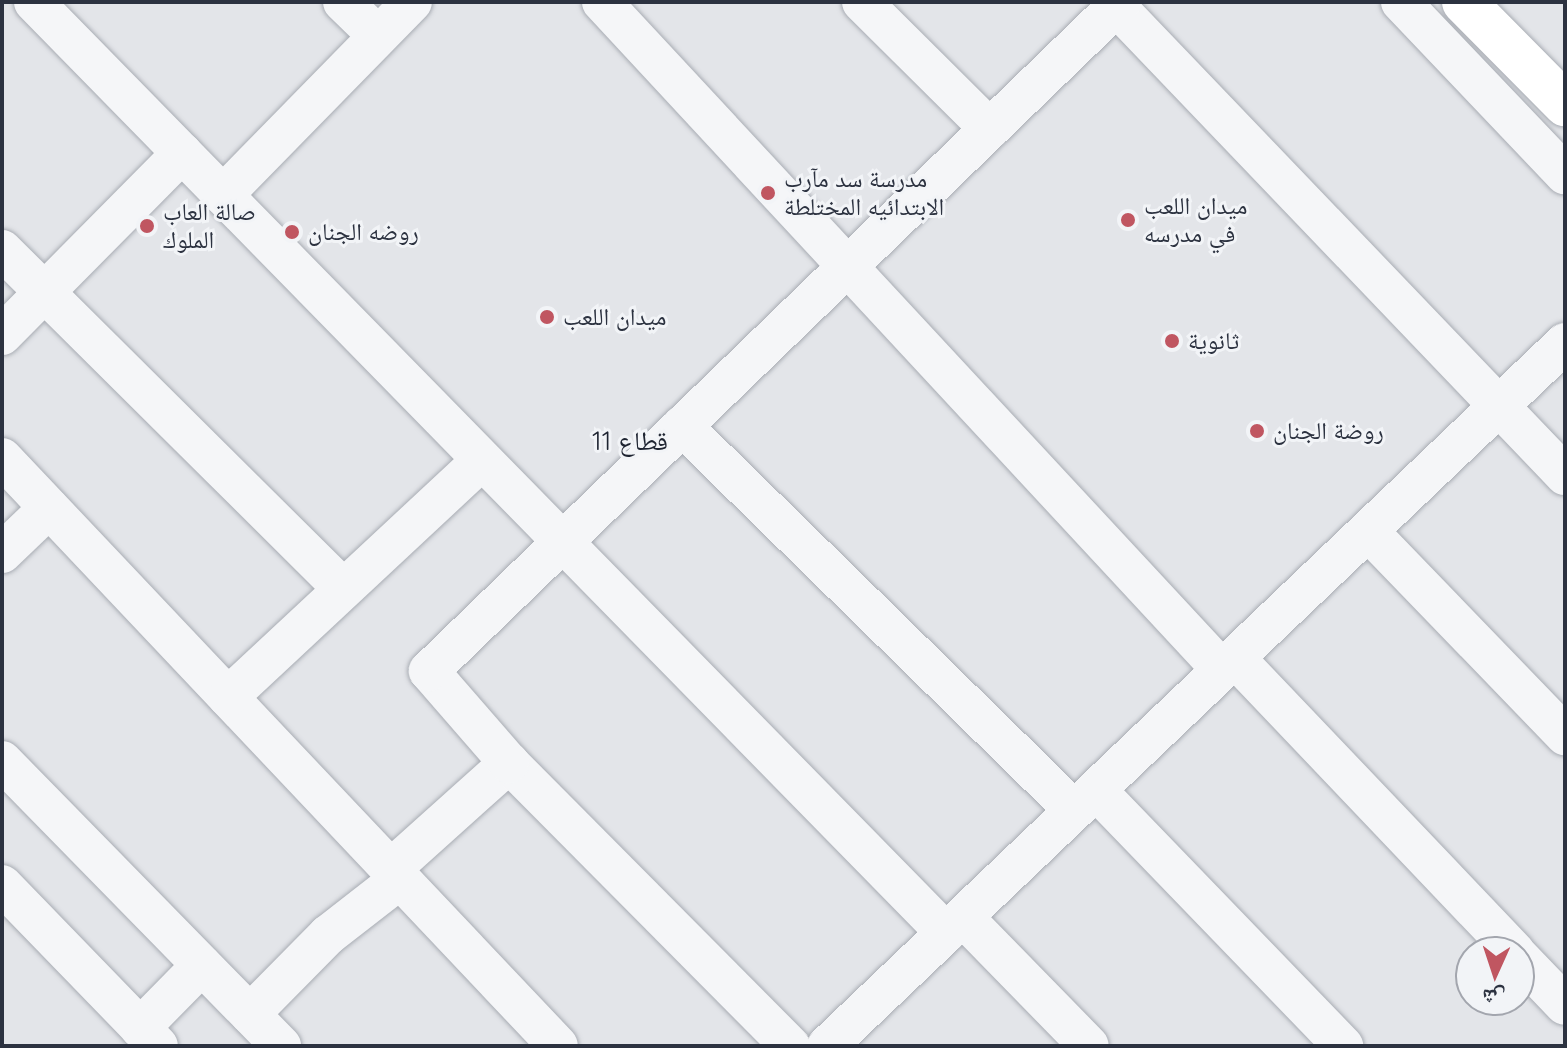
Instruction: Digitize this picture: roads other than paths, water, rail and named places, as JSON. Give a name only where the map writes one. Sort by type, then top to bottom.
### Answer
[{"type":"main road","points":[[1464,2],[1565,104]]},
{"type":"street","points":[[34,2],[563,542],[954,925],[1089,1046]]},
{"type":"street","points":[[343,2],[377,35]]},
{"type":"street","points":[[223,195],[412,2]]},
{"type":"street","points":[[602,2],[1228,664],[1499,936]]},
{"type":"street","points":[[862,2],[990,129]]},
{"type":"street","points":[[1401,2],[1565,174]]},
{"type":"street","points":[[790,1046],[509,763],[429,671],[1116,4],[1565,475]]},
{"type":"street","points":[[2,335],[182,153]]},
{"type":"street","points":[[2,250],[341,587]]},
{"type":"street","points":[[831,1045],[1565,343]]},
{"type":"street","points":[[682,426],[1085,800],[1343,1046]]},
{"type":"street","points":[[2,458],[558,1046]]},
{"type":"street","points":[[228,697],[341,587],[482,460]]},
{"type":"street","points":[[2,553],[49,508]]},
{"type":"street","points":[[1368,531],[1565,735]]},
{"type":"street","points":[[2,761],[281,1046]]},
{"type":"street","points":[[250,1014],[328,935],[509,763]]},
{"type":"street","points":[[2,885],[149,1037],[202,965]]},
{"type":"street","points":[[1535,974],[1565,1005]]},
{"type":"place","name":"مدرسة سد مآرب الابتدائيه المختلطة","points":[[768,193]]},
{"type":"place","name":"ميدان اللعب في مدرسه","points":[[1128,220]]},
{"type":"place","name":"صالة العاب الملوك","points":[[147,226]]},
{"type":"place","name":"روضه الجنان","points":[[292,232]]},
{"type":"place","name":"ميدان اللعب","points":[[547,317]]},
{"type":"place","name":"ثانوية","points":[[1172,341]]},
{"type":"place","name":"روضة الجنان","points":[[1257,431]]},
{"type":"district","name":"قطاع 11","points":[[630,441]]}]
